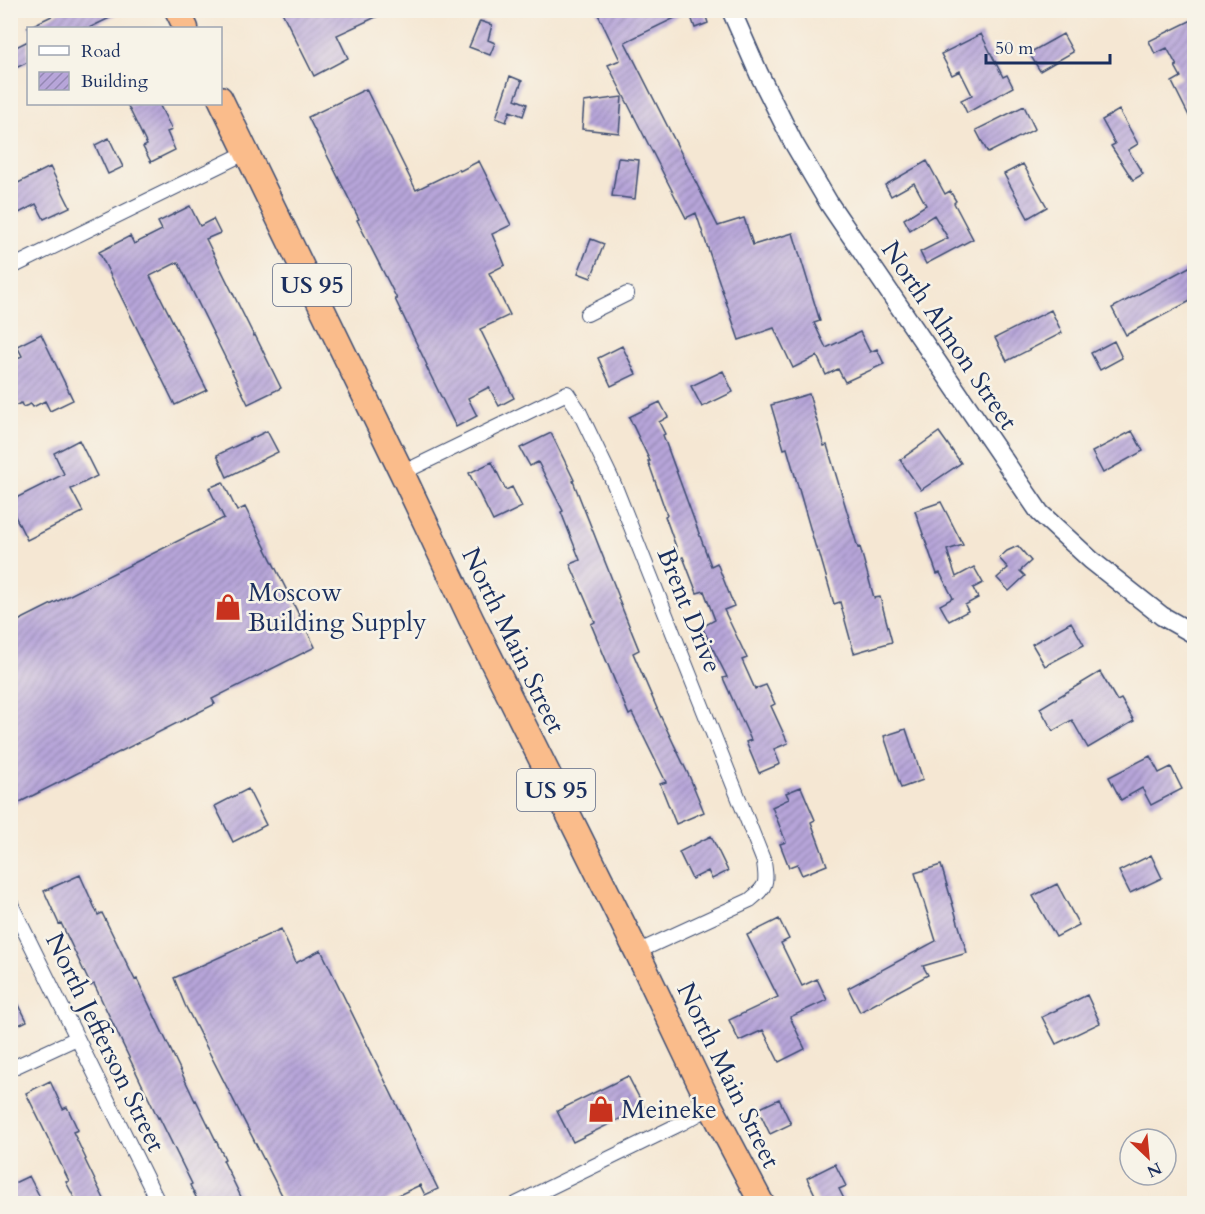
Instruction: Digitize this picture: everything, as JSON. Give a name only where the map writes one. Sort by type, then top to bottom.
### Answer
[{"type":"highway","points":[[177,10],[186,27]]},
{"type":"highway","name":"North Main Street","points":[[222,102],[471,619],[637,952],[711,1107],[762,1203]]},
{"type":"street","name":"North Almon Street","points":[[731,10],[759,74],[793,142],[830,206],[1040,513],[1091,560],[1162,616],[1194,634]]},
{"type":"street","points":[[10,268],[247,152]]},
{"type":"street","points":[[587,314],[627,294]]},
{"type":"street","name":"Brent Drive","points":[[402,473],[567,393],[579,411],[614,484],[644,558],[764,862],[766,878],[762,890],[750,900],[637,952]]},
{"type":"street","name":"North Jefferson Street","points":[[10,902],[159,1203]]},
{"type":"street","points":[[10,1069],[77,1038]]},
{"type":"street","points":[[516,1203],[711,1107]]},
{"type":"building","points":[[64,10],[126,10],[91,27],[29,27]]},
{"type":"building","points":[[281,10],[391,10],[337,35],[348,58],[314,76]]},
{"type":"building","points":[[596,10],[704,10],[708,23],[695,28],[689,11],[625,42],[718,226],[744,218],[753,245],[793,233],[820,321],[814,323],[826,348],[860,332],[870,352],[877,349],[884,364],[845,382],[838,369],[826,375],[817,356],[793,368],[774,328],[739,340],[696,213],[686,218],[608,65],[620,60]]},
{"type":"building","points":[[1194,19],[1194,126],[1172,82],[1181,77],[1175,66],[1177,66],[1167,48],[1155,54],[1149,41]]},
{"type":"building","points":[[480,21],[492,25],[488,40],[495,43],[490,55],[469,47]]},
{"type":"building","points":[[981,34],[1003,77],[1007,75],[1013,87],[967,113],[961,100],[972,95],[960,71],[952,75],[941,54]]},
{"type":"building","points":[[1063,34],[1073,52],[1040,71],[1029,53]]},
{"type":"building","points":[[27,42],[27,62],[18,67],[10,50]]},
{"type":"building","points":[[510,76],[522,81],[515,99],[527,104],[523,116],[510,111],[506,122],[496,118]]},
{"type":"building","points":[[366,89],[416,190],[479,161],[511,225],[492,234],[505,265],[489,273],[510,315],[480,329],[514,398],[499,406],[489,387],[468,398],[477,416],[456,427],[395,299],[397,299],[357,220],[359,219],[308,117]]},
{"type":"building","points":[[622,97],[619,133],[582,129],[584,102]]},
{"type":"building","points":[[127,105],[160,105],[172,130],[167,132],[175,150],[151,162],[143,147],[147,145]]},
{"type":"building","points":[[1024,106],[1035,129],[988,153],[976,130]]},
{"type":"building","points":[[1119,110],[1138,144],[1128,150],[1143,174],[1133,180],[1111,146],[1115,144],[1102,120]]},
{"type":"building","points":[[109,138],[123,167],[108,174],[95,145]]},
{"type":"building","points":[[618,158],[639,160],[635,199],[612,196]]},
{"type":"building","points":[[927,161],[945,194],[950,191],[956,201],[954,203],[973,239],[926,264],[920,252],[948,238],[934,215],[910,230],[904,219],[926,205],[914,183],[891,196],[885,185]]},
{"type":"building","points":[[1023,164],[1047,207],[1028,218],[1004,174]]},
{"type":"building","points":[[50,167],[70,207],[44,219],[36,204],[19,213],[10,196],[10,187]]},
{"type":"building","points":[[190,206],[200,226],[213,219],[220,233],[206,239],[281,388],[248,404],[178,262],[150,276],[207,390],[175,405],[99,252],[130,236],[134,244],[162,230],[158,222]]},
{"type":"building","points":[[591,239],[604,244],[591,278],[578,273]]},
{"type":"building","points":[[1191,266],[1194,273],[1194,299],[1126,335],[1112,308]]},
{"type":"building","points":[[1051,310],[1062,333],[1007,361],[995,338]]},
{"type":"building","points":[[41,334],[73,400],[50,411],[45,401],[33,407],[31,404],[23,407],[21,403],[10,408],[10,362],[22,356],[17,346]]},
{"type":"building","points":[[1114,341],[1122,358],[1100,370],[1091,353]]},
{"type":"building","points":[[622,346],[636,374],[611,386],[598,358]]},
{"type":"building","points":[[723,371],[733,392],[702,407],[691,386]]},
{"type":"building","points":[[809,394],[858,548],[860,547],[874,598],[880,597],[892,642],[854,653],[840,602],[834,604],[787,448],[784,449],[771,405]]},
{"type":"building","points":[[660,402],[668,417],[659,422],[665,434],[663,435],[711,566],[717,563],[734,606],[724,610],[747,658],[742,660],[755,689],[766,685],[775,704],[771,706],[788,743],[774,749],[780,764],[759,773],[746,742],[751,740],[723,678],[727,677],[702,627],[715,620],[704,591],[697,593],[683,557],[680,558],[648,461],[650,461],[629,417]]},
{"type":"building","points":[[267,431],[278,452],[227,477],[217,455]]},
{"type":"building","points":[[1132,431],[1143,451],[1103,473],[1092,452]]},
{"type":"building","points":[[939,432],[961,463],[921,490],[900,460]]},
{"type":"building","points":[[551,433],[574,480],[639,650],[633,653],[704,812],[676,824],[660,784],[666,782],[632,713],[629,715],[591,624],[595,622],[570,564],[580,560],[561,512],[563,511],[538,462],[530,466],[520,448]]},
{"type":"building","points":[[79,440],[97,476],[71,489],[83,512],[27,540],[15,516],[10,519],[10,501],[64,474],[54,453]]},
{"type":"building","points":[[492,462],[506,490],[512,487],[522,507],[493,521],[469,473]]},
{"type":"building","points":[[223,482],[237,511],[245,507],[315,647],[212,699],[215,704],[10,807],[10,625],[224,518],[209,488]]},
{"type":"building","points":[[941,502],[963,545],[947,550],[956,577],[974,567],[983,583],[973,588],[978,598],[965,605],[968,611],[949,621],[940,605],[953,598],[940,573],[937,574],[915,511]]},
{"type":"building","points":[[1018,546],[1031,561],[1020,571],[1025,576],[1009,591],[997,578],[1008,568],[999,558]]},
{"type":"building","points":[[1071,622],[1084,645],[1045,666],[1032,644]]},
{"type":"building","points":[[1100,672],[1117,701],[1121,699],[1134,721],[1088,748],[1072,720],[1053,731],[1040,708]]},
{"type":"building","points":[[906,729],[923,780],[901,788],[884,736]]},
{"type":"building","points":[[1150,756],[1159,773],[1171,767],[1182,789],[1151,805],[1142,788],[1121,800],[1109,777]]},
{"type":"building","points":[[801,787],[815,820],[811,822],[827,865],[802,875],[797,864],[789,867],[780,844],[786,842],[772,807],[789,799],[786,793]]},
{"type":"building","points":[[248,789],[266,825],[233,842],[215,806]]},
{"type":"building","points":[[711,836],[728,871],[712,879],[708,871],[692,879],[679,852]]},
{"type":"building","points":[[1151,855],[1162,878],[1130,893],[1119,871]]},
{"type":"building","points":[[941,865],[967,953],[923,966],[928,975],[860,1012],[848,988],[936,941],[915,873]]},
{"type":"building","points":[[80,875],[98,915],[102,913],[135,980],[137,979],[225,1159],[223,1160],[244,1203],[199,1203],[190,1185],[192,1184],[94,984],[91,986],[61,923],[59,924],[44,891]]},
{"type":"building","points":[[1057,884],[1079,925],[1056,937],[1033,896]]},
{"type":"building","points":[[779,919],[789,939],[781,943],[802,986],[817,979],[827,1000],[790,1017],[805,1049],[779,1062],[763,1030],[739,1041],[729,1020],[778,997],[747,935]]},
{"type":"building","points":[[281,929],[296,963],[321,950],[438,1189],[425,1195],[420,1185],[382,1203],[286,1203],[185,1005],[174,978]]},
{"type":"building","points":[[10,987],[27,1021],[10,1029]]},
{"type":"building","points":[[1087,995],[1100,1023],[1056,1044],[1042,1017]]},
{"type":"building","name":"Meineke","points":[[628,1076],[644,1107],[573,1142],[557,1111]]},
{"type":"building","points":[[50,1081],[63,1109],[67,1107],[78,1130],[73,1132],[106,1203],[77,1203],[66,1182],[69,1181],[26,1093]]},
{"type":"building","points":[[779,1099],[791,1124],[770,1134],[758,1109]]},
{"type":"building","points":[[835,1164],[846,1186],[839,1189],[846,1203],[819,1203],[807,1178]]},
{"type":"building","points":[[29,1176],[43,1203],[10,1203],[10,1185]]},
{"type":"place","name":"Moscow Building Supply","points":[[228,607]]},
{"type":"place","name":"Meineke","points":[[601,1109]]}]
